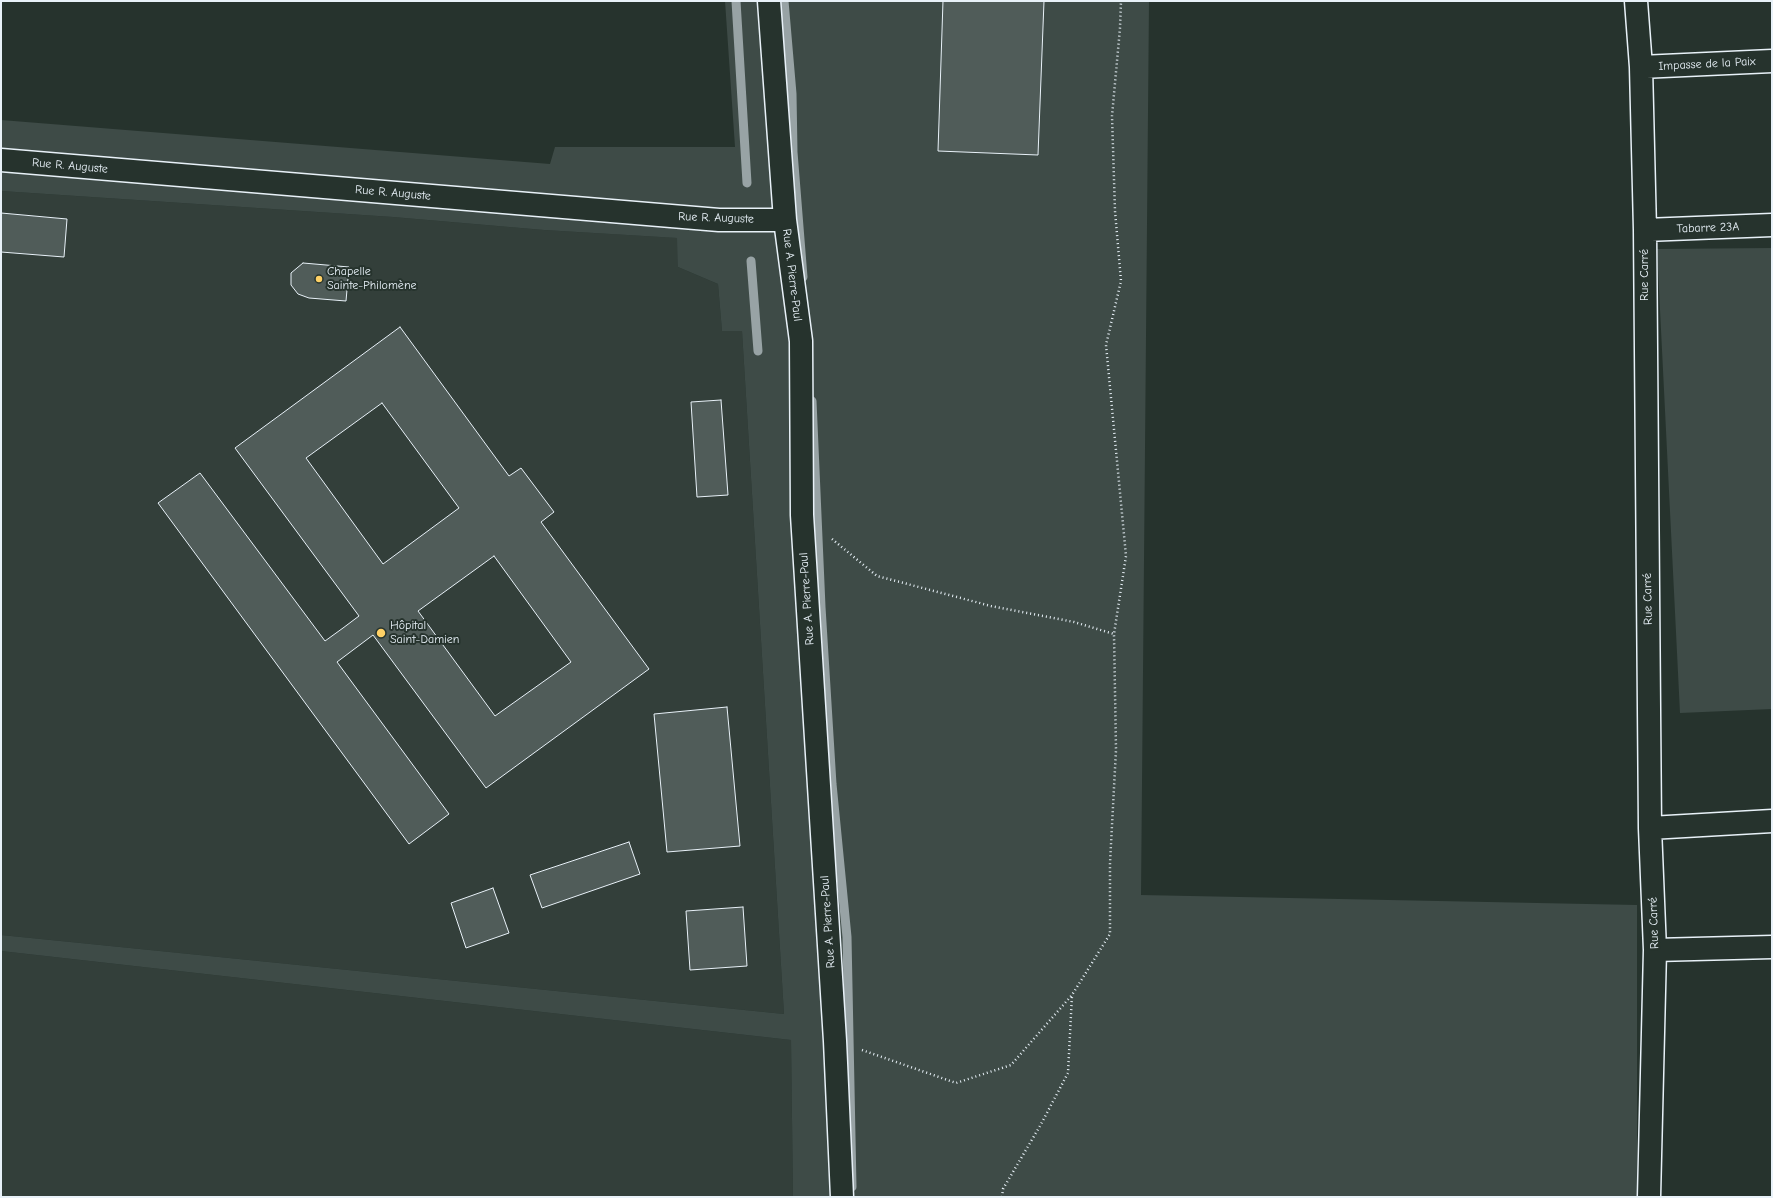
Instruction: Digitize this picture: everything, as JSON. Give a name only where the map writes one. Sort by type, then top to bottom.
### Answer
[{"type":"street","name":"Rue A. Pierre-Paul","points":[[769,1],[785,220],[800,341],[802,515],[835,1041],[842,1197]]},
{"type":"street","name":"Rue Carré","points":[[1636,1],[1641,67],[1650,828],[1655,950],[1649,1197]]},
{"type":"street","name":"Impasse de la Paix","points":[[1641,67],[1772,61]]},
{"type":"street","name":"Rue R. Auguste","points":[[1,160],[719,220],[785,220]]},
{"type":"street","name":"Tabarre 23A","points":[[1644,230],[1772,225]]},
{"type":"street","points":[[1650,828],[1772,821]]},
{"type":"street","points":[[1655,950],[1772,947]]},
{"type":"path","points":[[835,1041],[956,1083],[1011,1065],[1072,995],[1110,934],[1110,862],[1116,750],[1114,634],[1126,556],[1106,345],[1121,281],[1115,211],[1112,116],[1120,28],[1120,1]]},
{"type":"path","points":[[802,515],[877,576],[991,606],[1074,622],[1114,634]]},
{"type":"path","points":[[1002,1197],[1003,1189],[1040,1126],[1068,1073],[1072,995]]},
{"type":"shaded area","points":[[725,1],[1149,1],[1141,895],[1637,905],[1637,1197],[793,1197],[791,1040],[1,951],[1,935],[784,1014],[742,331],[722,331],[718,284],[678,267],[677,238],[544,230],[393,217],[1,191],[1,120],[550,164],[555,147],[735,147]]},
{"type":"shaded area","name":"Hôpital Saint-Damien","points":[[1,191],[393,217],[544,230],[678,238],[678,267],[718,284],[722,331],[742,331],[784,1014],[1,935]]},
{"type":"shaded area","points":[[1772,248],[1772,709],[1680,713],[1657,249]]},
{"type":"shaded area","points":[[1,951],[791,1040],[793,1197],[1,1197]]},
{"type":"building","points":[[943,1],[1044,1],[1038,155],[938,151]]},
{"type":"building","points":[[1,213],[67,219],[64,257],[1,252]]},
{"type":"building","name":"Chapelle Sainte-Philomène","points":[[303,263],[349,267],[346,301],[309,298],[298,294],[291,285],[291,273]]},
{"type":"building","points":[[400,327],[509,476],[521,468],[554,512],[541,522],[649,669],[486,788],[373,635],[337,662],[449,814],[409,844],[158,503],[200,473],[325,641],[359,616],[235,448]],"holes":[[[382,403],[459,508],[383,564],[306,458]],[[494,556],[571,662],[495,716],[418,611]]]},
{"type":"building","points":[[721,400],[728,495],[697,497],[691,402]]},
{"type":"building","points":[[727,707],[740,846],[667,852],[654,714]]},
{"type":"building","points":[[629,842],[640,874],[542,908],[530,875]]},
{"type":"building","points":[[493,888],[509,933],[466,948],[451,903]]},
{"type":"building","points":[[743,907],[747,966],[690,970],[686,911]]},
{"type":"waterway","points":[[736,1],[747,183]]},
{"type":"waterway","points":[[784,1],[792,94],[793,152],[803,277]]},
{"type":"waterway","points":[[751,261],[758,351]]},
{"type":"waterway","points":[[812,401],[821,607],[832,784],[847,937],[852,1187]]},
{"type":"place","name":"Chapelle Sainte-Philomène","points":[[319,279]]},
{"type":"place","name":"Hôpital Saint-Damien","points":[[381,633]]}]
